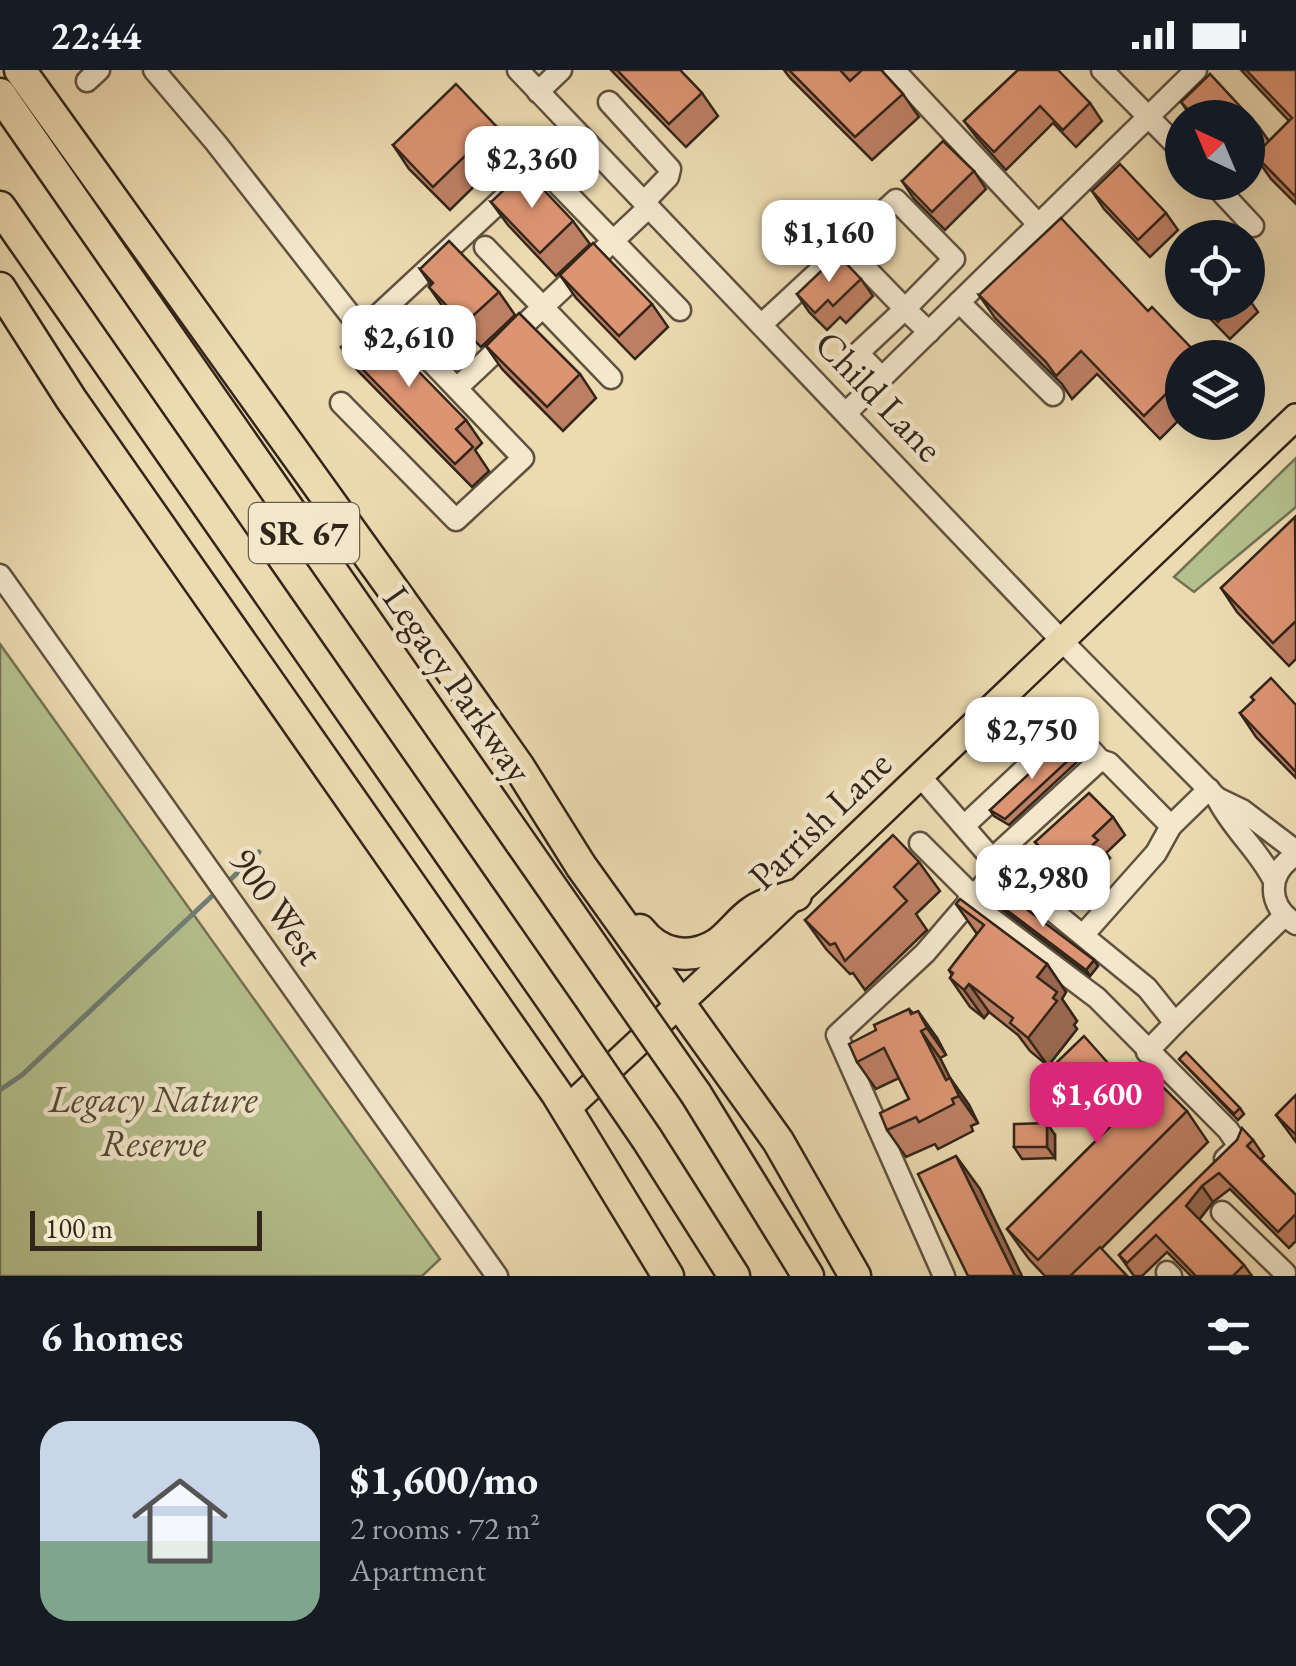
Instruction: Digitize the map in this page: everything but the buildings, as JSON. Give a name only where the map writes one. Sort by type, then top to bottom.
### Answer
[{"type":"highway","points":[[20,70],[646,939],[667,952],[686,955],[711,946],[754,910],[796,895]]},
{"type":"highway","name":"Legacy Parkway","points":[[0,94],[696,1094],[808,1276]]},
{"type":"highway","name":"SR 67","points":[[0,207],[562,1014],[734,1276]]},
{"type":"highway","points":[[0,288],[71,399],[567,1109],[668,1276]]},
{"type":"highway","points":[[519,767],[581,866],[778,1141],[855,1276]]},
{"type":"highway","points":[[644,954],[664,964],[694,968],[748,940]]},
{"type":"main road","name":"Parrish Lane","points":[[567,1109],[1296,417]]},
{"type":"street","points":[[154,70],[362,330],[576,131]]},
{"type":"street","name":"Child Lane","points":[[518,70],[1213,794]]},
{"type":"street","points":[[538,92],[560,70]]},
{"type":"street","points":[[894,70],[1038,224]]},
{"type":"street","points":[[1102,70],[1165,133]]},
{"type":"street","points":[[847,412],[1196,70]]},
{"type":"street","points":[[457,388],[613,241],[668,177],[670,168],[609,102]]},
{"type":"street","points":[[557,183],[680,310]]},
{"type":"street","points":[[762,324],[896,200],[954,259],[858,353],[882,378]]},
{"type":"street","points":[[1229,200],[1247,220]]},
{"type":"street","points":[[846,246],[929,332]]},
{"type":"street","points":[[485,247],[611,378]]},
{"type":"street","points":[[959,302],[1052,395]]},
{"type":"street","points":[[341,403],[456,520],[523,458],[399,328]]},
{"type":"street","name":"900 West","points":[[0,576],[497,1276]]},
{"type":"street","points":[[964,826],[1061,735],[1109,763],[1171,826]]},
{"type":"street","points":[[944,1276],[837,1035],[925,953],[996,863],[1100,760]]},
{"type":"street","points":[[920,776],[996,863],[1147,988],[1175,1023]]},
{"type":"street","points":[[1084,934],[1156,853],[1171,826],[1213,794]]},
{"type":"street","points":[[1213,794],[1242,810],[1296,853],[1283,864],[1274,881]]},
{"type":"street","points":[[1147,1052],[1290,920],[1277,906],[1274,881],[1267,867],[1229,823],[1213,794]]},
{"type":"street","points":[[920,842],[970,899],[1096,998],[1228,1130],[1239,1146],[1212,1173]]},
{"type":"street","points":[[1222,1212],[1287,1270]]},
{"type":"green space","points":[[1296,458],[1296,507],[1194,592],[1174,577]]},
{"type":"green space","name":"Legacy Nature Reserve","points":[[0,644],[440,1259],[422,1276],[0,1276]]},
{"type":"waterway","points":[[231,879],[259,852]]},
{"type":"waterway","points":[[0,1090],[22,1075],[212,896]]}]
